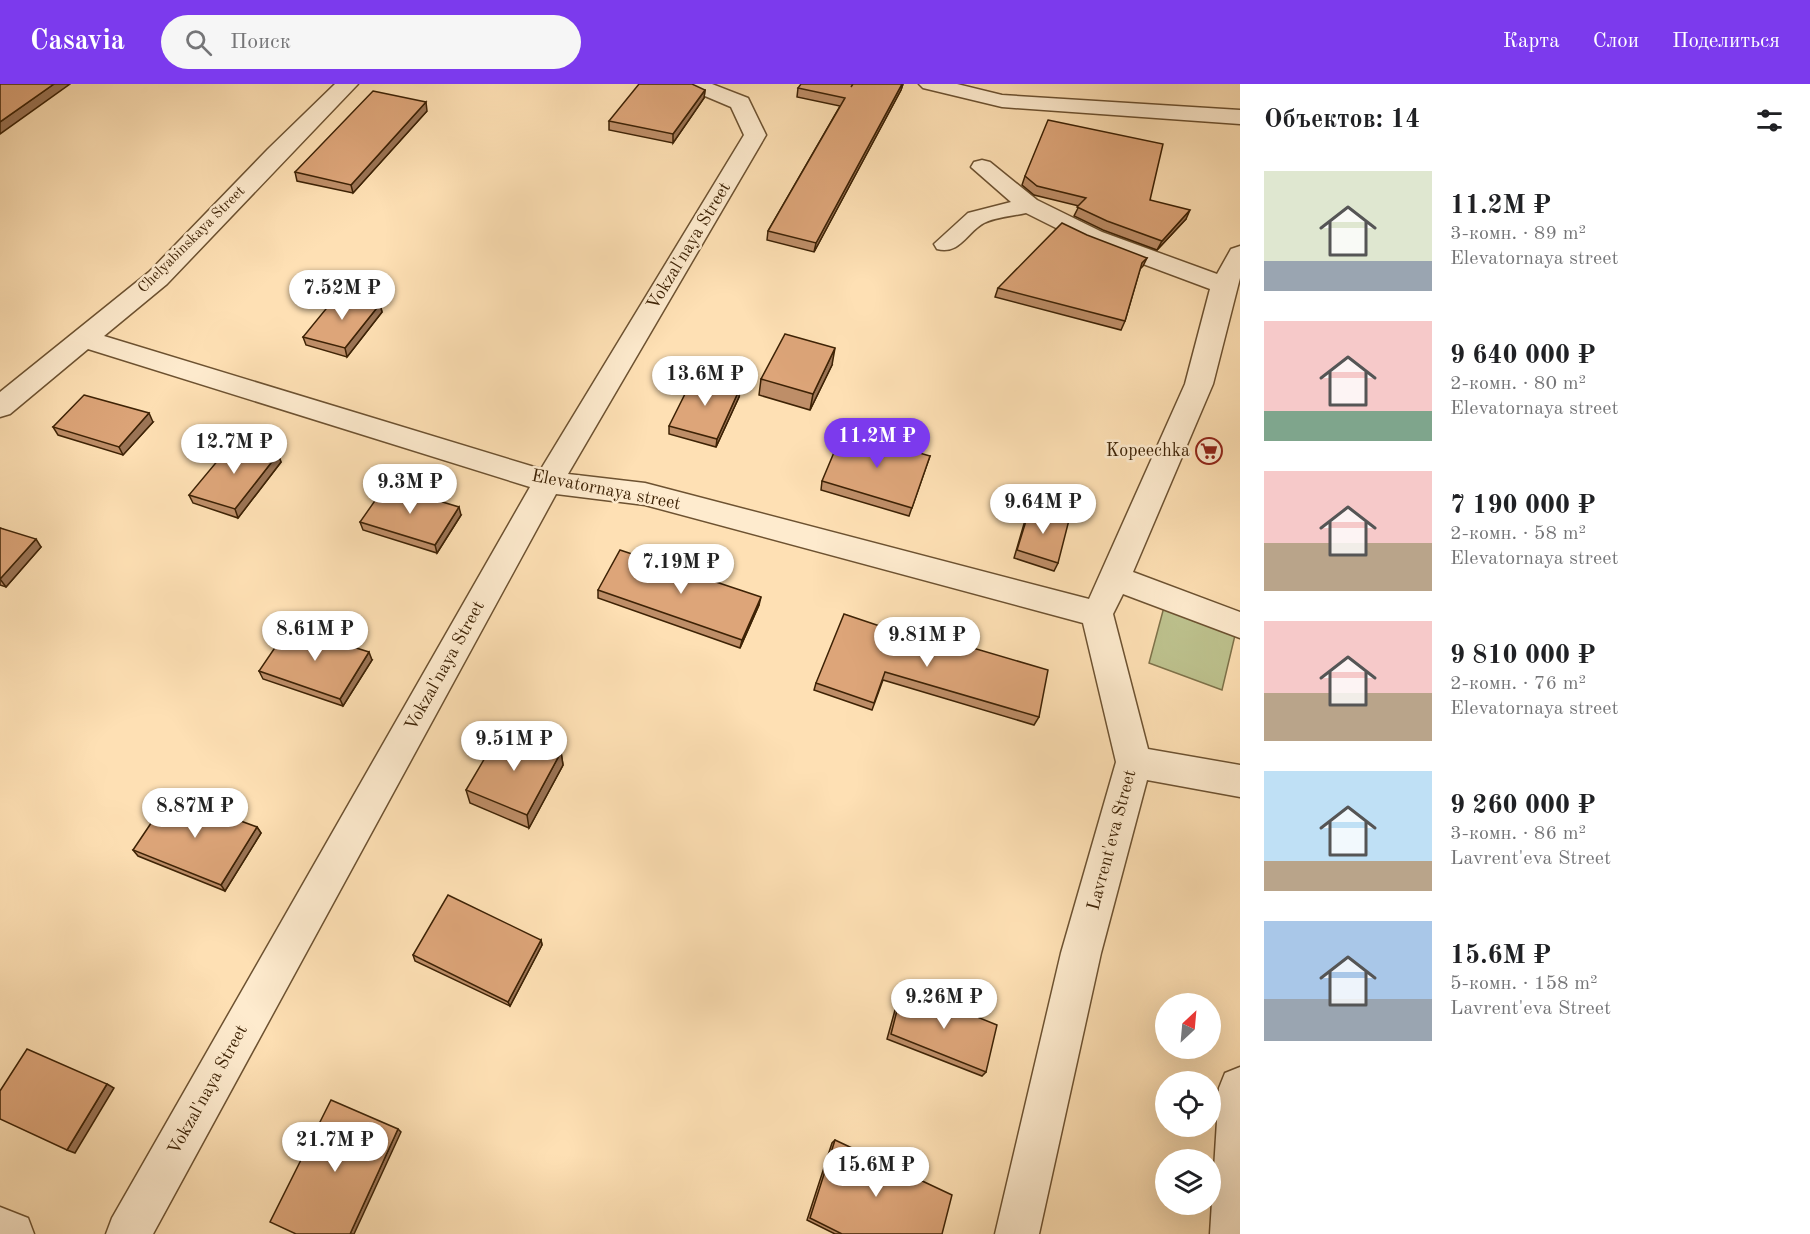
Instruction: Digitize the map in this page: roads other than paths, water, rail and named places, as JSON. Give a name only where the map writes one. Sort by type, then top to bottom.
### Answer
[{"type":"street","name":"Chelyabinskaya Street","points":[[0,407],[158,278],[276,154],[347,84]]},
{"type":"street","name":"Vokzal'naya Street","points":[[128,1234],[548,482],[755,135],[740,103],[693,84]]},
{"type":"street","points":[[930,84],[1002,101],[1240,117]]},
{"type":"street","points":[[982,167],[1029,205],[1093,237],[1224,285]]},
{"type":"street","points":[[946,244],[976,218],[1029,205]]},
{"type":"street","points":[[1097,614],[1115,578],[1199,384],[1224,285],[1240,254]]},
{"type":"street","name":"Elevatornaya street","points":[[85,339],[548,482],[645,494],[1097,614]]},
{"type":"street","points":[[1115,578],[1240,625]]},
{"type":"street","name":"Lavrent'eva Street","points":[[1017,1234],[1081,953],[1134,762],[1097,614]]},
{"type":"street","points":[[1134,762],[1240,782]]},
{"type":"street","points":[[1232,1234],[1240,1088]]},
{"type":"street","points":[[0,1229],[12,1234]]},
{"type":"place","name":"Kopeechka","points":[[1209,451]]}]
